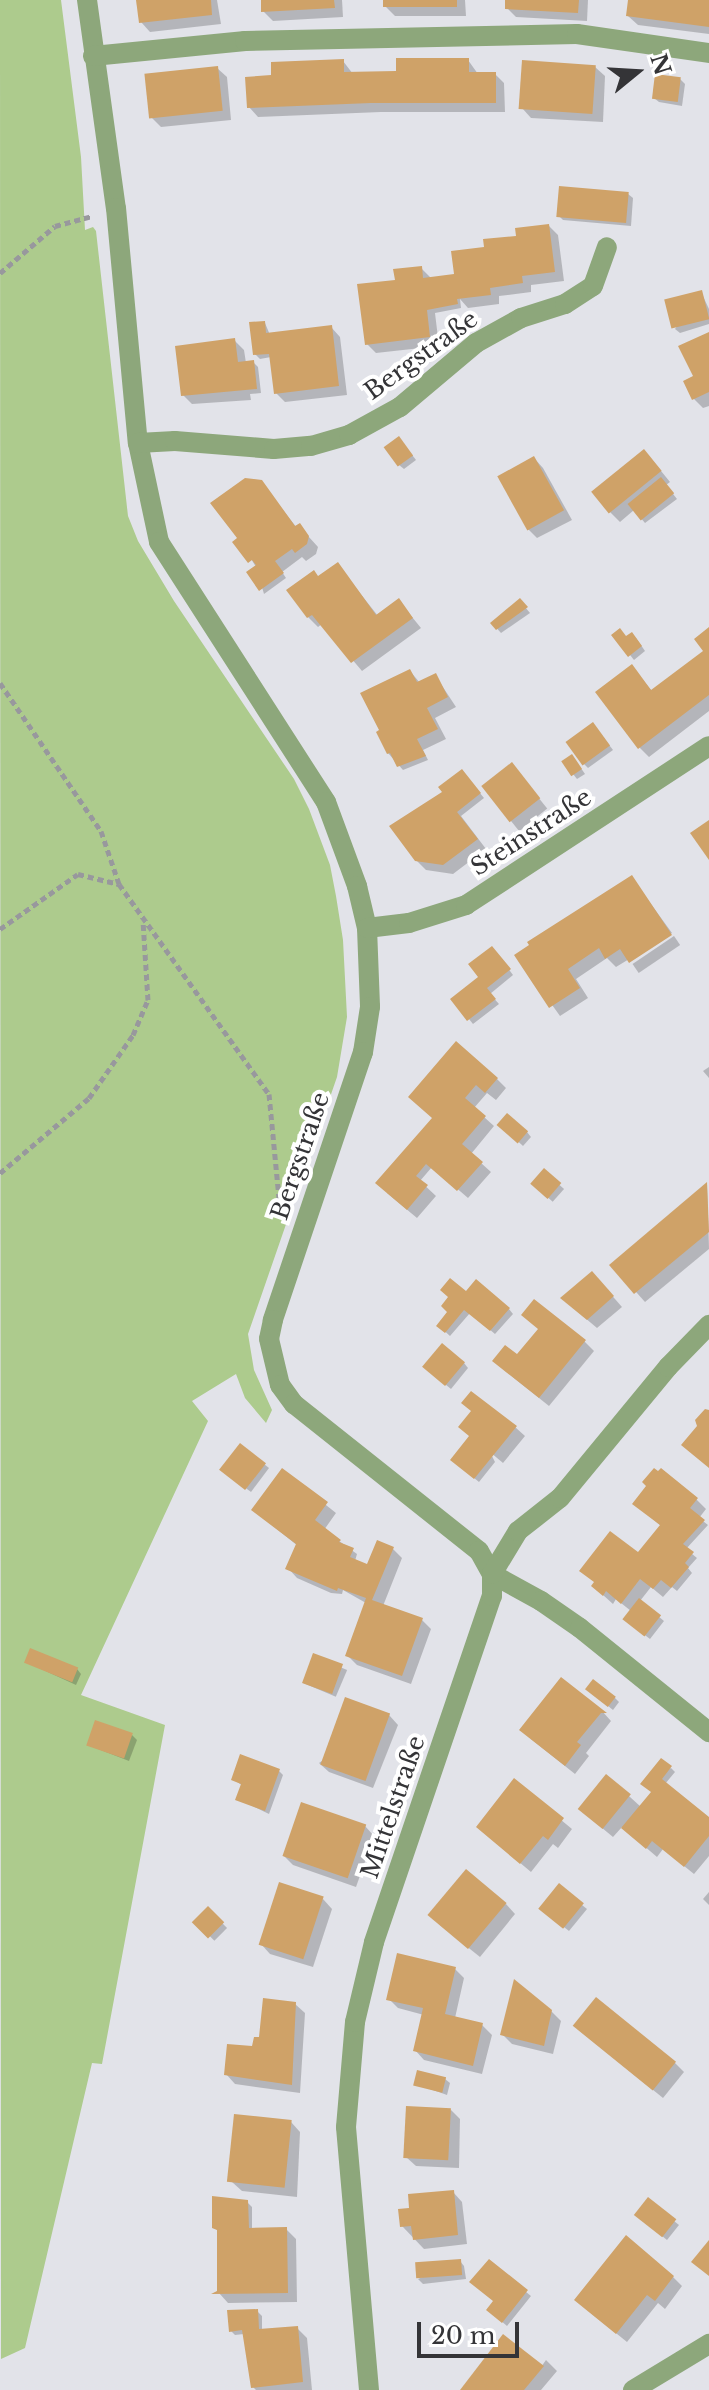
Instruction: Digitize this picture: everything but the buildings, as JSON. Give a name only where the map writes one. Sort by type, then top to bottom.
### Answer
[{"type":"street","name":"Bergstraße","points":[[87,0],[116,208],[138,443],[147,502],[159,542],[326,802],[357,886],[367,928],[370,1007],[363,1052],[269,1339],[280,1385],[294,1404],[479,1551],[492,1574],[541,1601],[580,1628],[709,1732]]},
{"type":"street","points":[[93,56],[245,41],[577,34],[709,53]]},
{"type":"street","name":"Bergstraße","points":[[138,443],[175,441],[274,449],[311,446],[349,435],[400,407],[476,343],[521,318],[565,304],[593,286],[607,247]]},
{"type":"street","name":"Steinstraße","points":[[367,928],[409,923],[466,905],[709,746]]},
{"type":"street","name":"Mittelstraße","points":[[369,2390],[346,2127],[355,2022],[374,1942],[492,1596],[492,1574],[518,1531],[560,1498],[668,1367],[709,1325]]},
{"type":"street","points":[[633,2390],[709,2344]]},
{"type":"path","points":[[0,273],[55,226],[116,208]]},
{"type":"path","points":[[0,683],[101,831],[119,884],[269,1094],[281,1216]]},
{"type":"path","points":[[0,929],[78,874],[119,884]]},
{"type":"path","points":[[0,1173],[89,1098],[133,1035],[148,1000],[143,917]]},
{"type":"green space","points":[[0,0],[61,0],[81,157],[85,230],[93,227],[96,231],[128,516],[138,541],[174,601],[294,779],[309,809],[330,865],[336,896],[343,940],[347,1017],[337,1077],[248,1334],[254,1370],[272,1410],[266,1423],[245,1398],[236,1374],[192,1401],[208,1421],[81,1695],[165,1725],[102,2064],[92,2063],[25,2348],[1,2359]]}]
